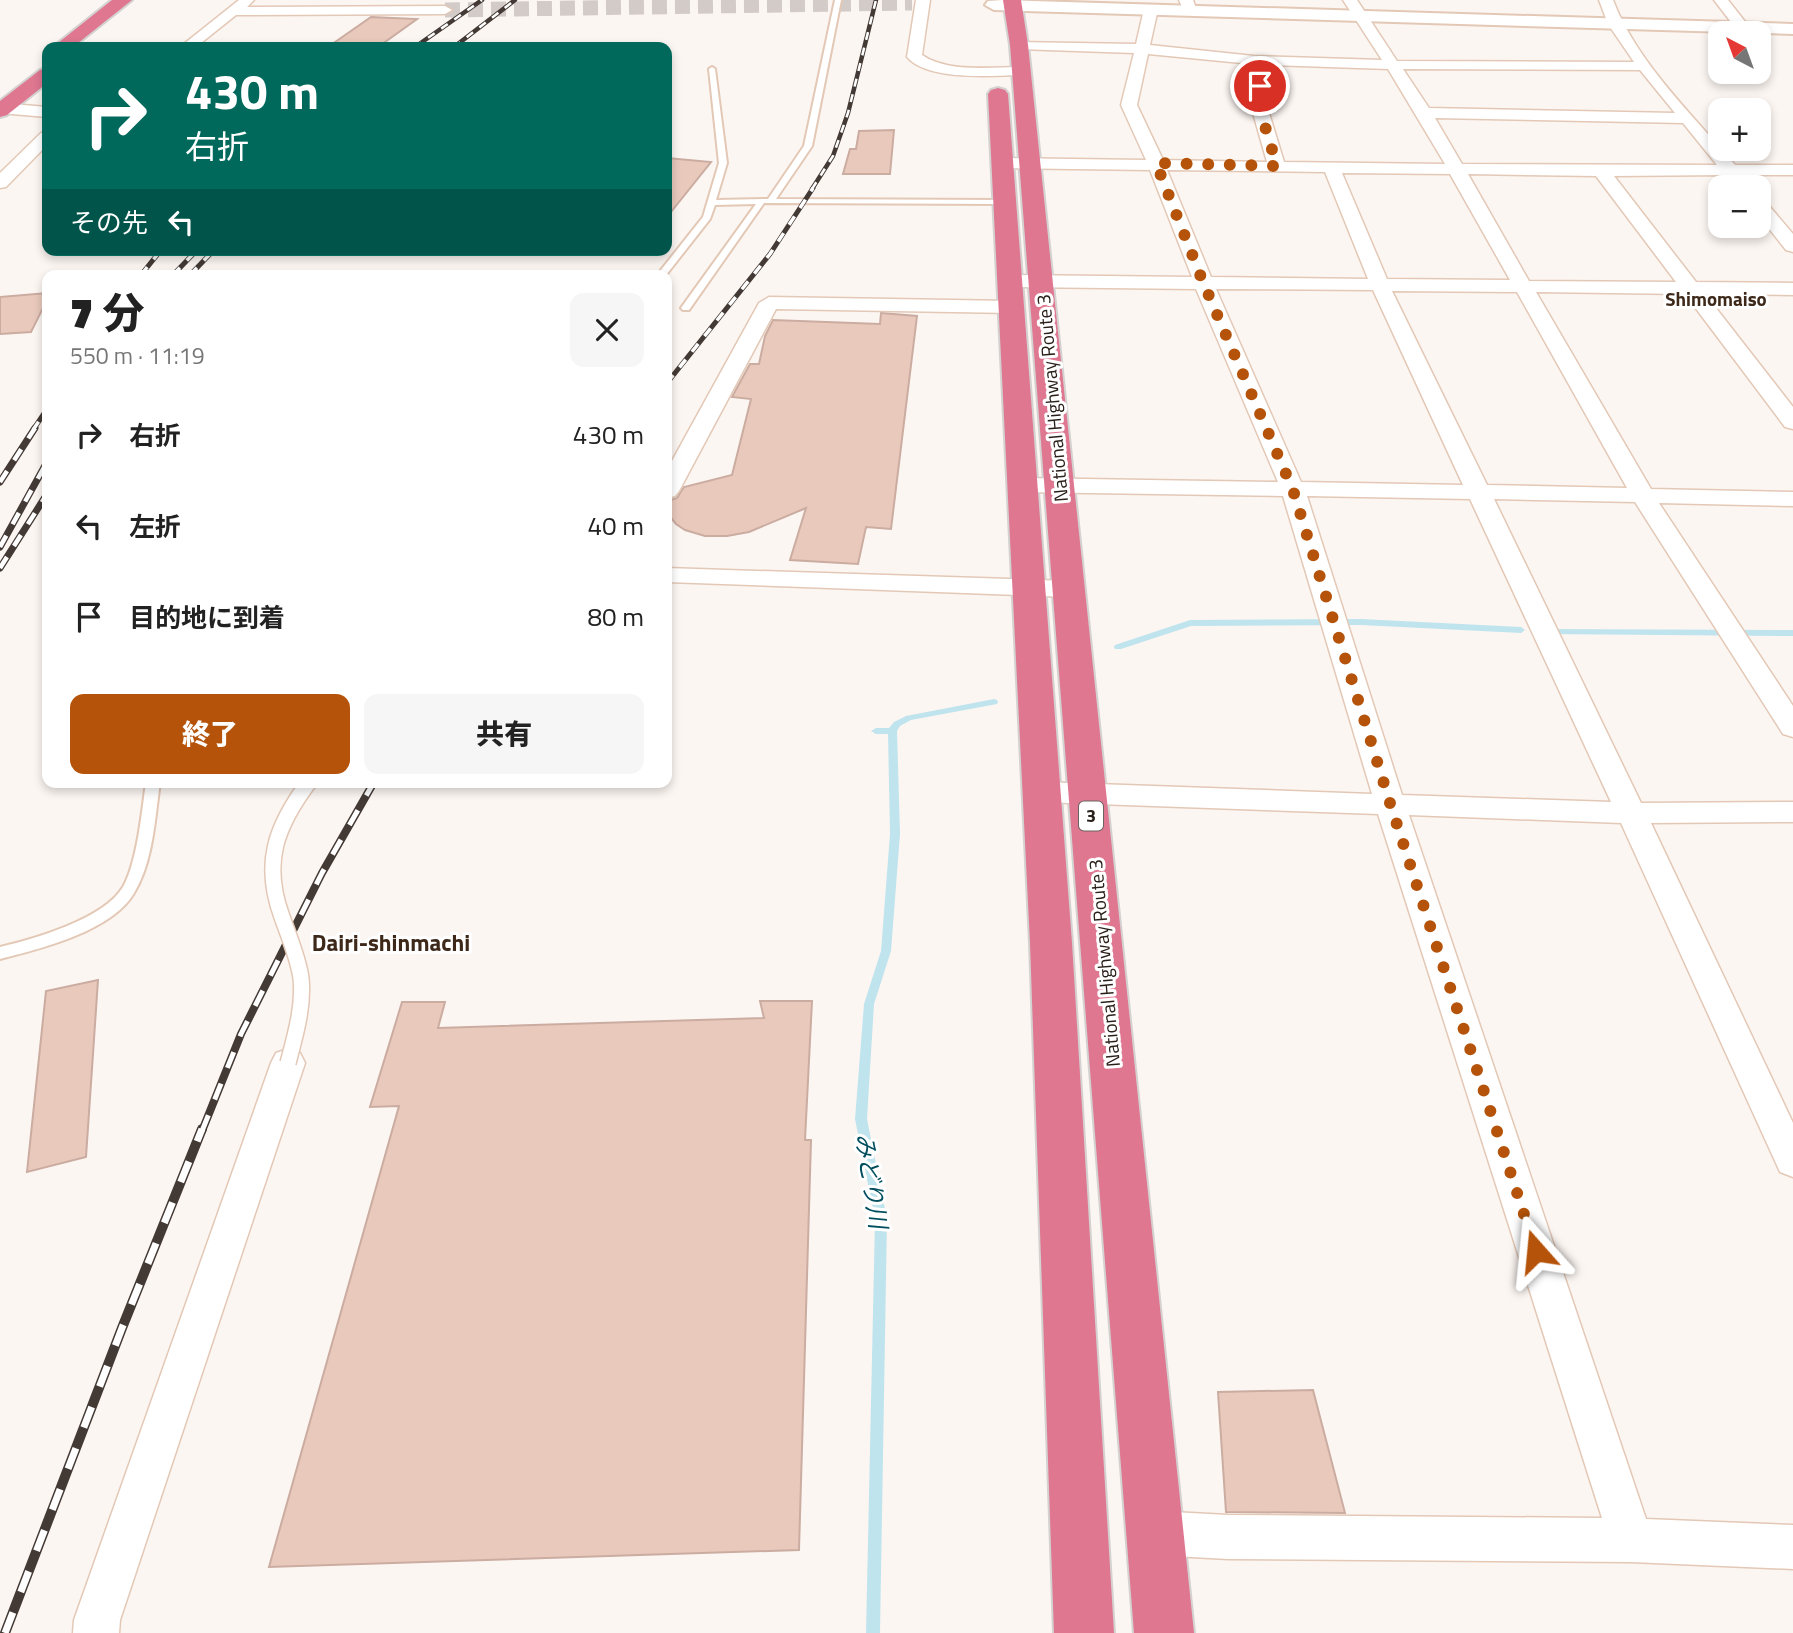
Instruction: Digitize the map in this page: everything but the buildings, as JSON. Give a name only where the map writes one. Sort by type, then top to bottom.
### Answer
[{"type":"highway","points":[[68,42],[123,0]]},
{"type":"highway","points":[[87,42],[141,0]]},
{"type":"highway","name":"National Highway Route 3","points":[[1003,3],[1012,62],[1021,290],[1022,485],[1051,943],[1084,1633]]},
{"type":"highway","points":[[1,105],[42,63]]},
{"type":"highway","points":[[1,105],[42,77]]},
{"type":"highway","name":"National Highway Route 3","points":[[1016,163],[1004,202],[1060,486],[1164,1633]]},
{"type":"street","points":[[193,42],[247,0]]},
{"type":"street","points":[[347,0],[358,3],[450,5]]},
{"type":"street","points":[[1350,0],[1424,113],[1643,496],[1793,728]]},
{"type":"street","points":[[1606,0],[1615,24],[1644,66],[1734,175]]},
{"type":"street","points":[[1721,0],[1738,21]]},
{"type":"street","points":[[919,2],[914,57],[920,63],[938,67],[1142,48],[1259,60],[1392,65],[1644,66]]},
{"type":"street","points":[[1003,3],[1151,9],[1188,5],[1359,17],[1708,27]]},
{"type":"street","points":[[233,11],[450,5]]},
{"type":"street","points":[[1151,9],[1129,105],[1156,163],[1203,282],[1293,490],[1390,803],[1631,1540]]},
{"type":"street","points":[[1771,29],[1793,29]]},
{"type":"street","points":[[1259,60],[1261,113],[1277,166]]},
{"type":"street","points":[[1,105],[42,111]]},
{"type":"street","points":[[1424,113],[1686,118]]},
{"type":"street","points":[[0,183],[42,141]]},
{"type":"street","points":[[1016,163],[1601,171],[1793,170]]},
{"type":"street","points":[[1331,166],[1379,284],[1793,1161]]},
{"type":"street","points":[[1601,171],[1793,422]]},
{"type":"street","points":[[1771,219],[1793,246]]},
{"type":"street","points":[[672,482],[769,303],[1203,282],[1793,289]]},
{"type":"street","points":[[1022,485],[1793,499]]},
{"type":"street","points":[[672,575],[1069,589]]},
{"type":"street","points":[[1041,792],[1631,813],[1793,812]]},
{"type":"street","points":[[96,1633],[97,1620],[288,1063]]},
{"type":"street","points":[[1154,1533],[1228,1537],[1631,1540],[1793,1547]]},
{"type":"lane","points":[[686,308],[808,146],[838,0]]},
{"type":"lane","points":[[665,270],[707,217],[723,163],[712,69]]},
{"type":"lane","points":[[711,203],[1004,202]]},
{"type":"lane","points":[[0,953],[91,921],[128,892],[146,831],[152,788]]},
{"type":"lane","points":[[288,1063],[301,1005],[300,969],[274,894],[271,861],[281,823],[305,788]]},
{"type":"waterway","points":[[1118,647],[1190,623],[1361,622],[1521,630]]},
{"type":"waterway","points":[[1547,632],[1793,633]]},
{"type":"waterway","points":[[892,731],[897,724],[909,718],[994,702]]},
{"type":"waterway","points":[[876,731],[892,731]]},
{"type":"waterway","name":"みどり川","points":[[873,1633],[881,1219],[861,1119],[869,1004],[886,951],[895,834],[892,731]]},
{"type":"tunnel","points":[[445,10],[912,3]]},
{"type":"railway","points":[[422,42],[482,0]]},
{"type":"railway","points":[[460,42],[515,0]]},
{"type":"railway","points":[[812,189],[833,156],[848,113],[876,0]]},
{"type":"railway","points":[[672,377],[770,254],[813,188]]},
{"type":"railway","points":[[145,270],[156,256]]},
{"type":"railway","points":[[178,270],[191,256]]},
{"type":"railway","points":[[195,270],[208,256]]},
{"type":"railway","points":[[33,430],[42,416]]},
{"type":"railway","points":[[0,482],[35,428]]},
{"type":"railway","points":[[0,547],[42,471]]},
{"type":"railway","points":[[0,568],[42,502]]},
{"type":"railway","points":[[202,1131],[241,1034],[322,873],[371,788]]},
{"type":"railway","points":[[5,1633],[202,1129]]},
{"type":"district","name":"Shimomaiso","points":[[1716,299]]},
{"type":"district","name":"Dairi-shinmachi","points":[[391,943]]},
{"type":"route","points":[[1260,86],[1261,113],[1277,166],[1156,163],[1203,282],[1293,490],[1390,803],[1536,1251]]}]
